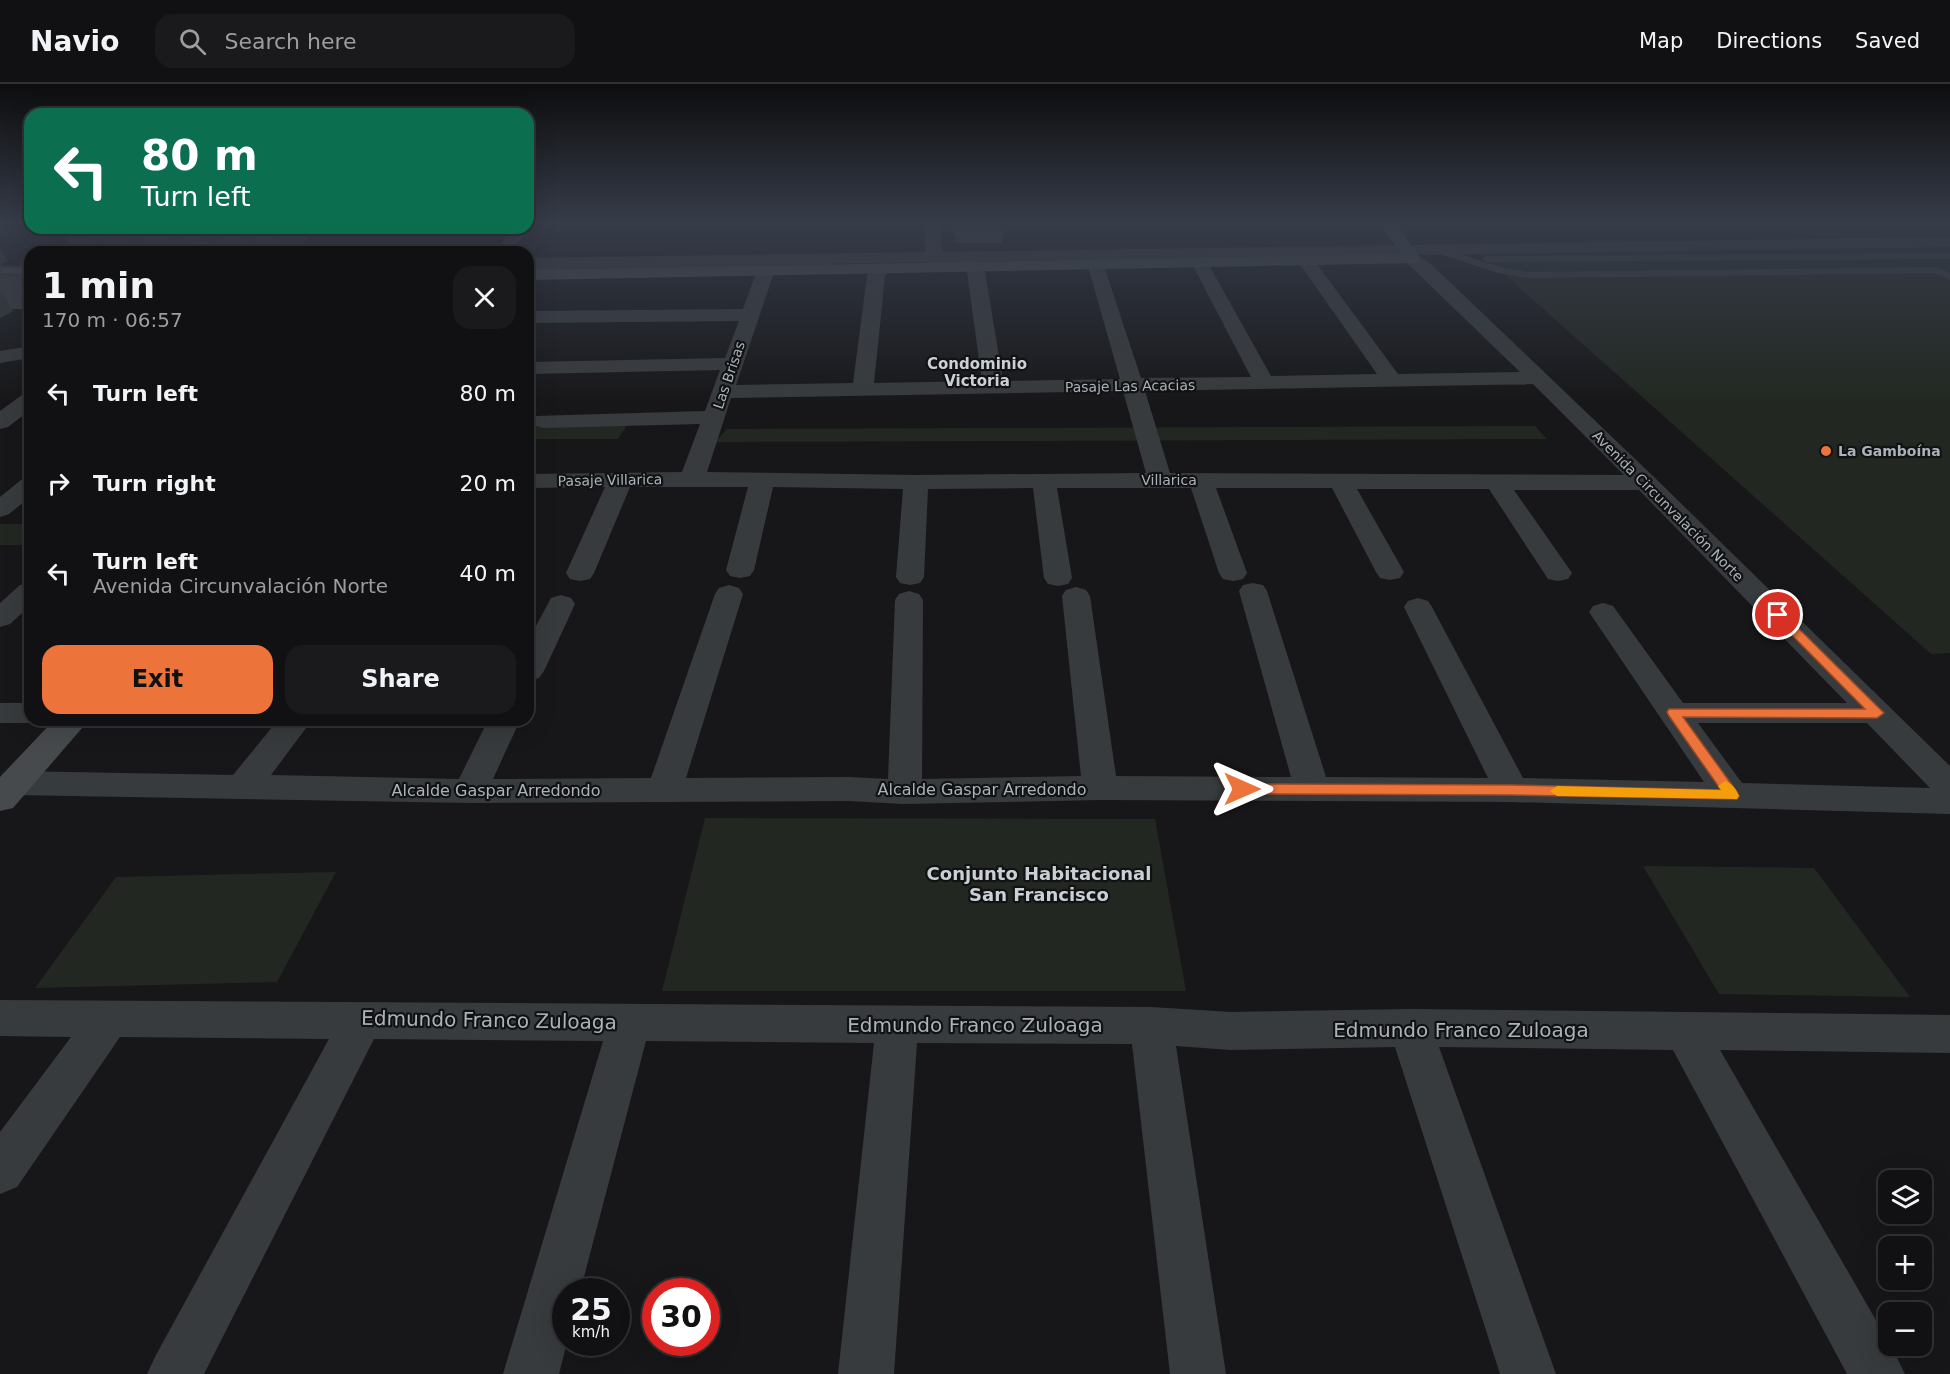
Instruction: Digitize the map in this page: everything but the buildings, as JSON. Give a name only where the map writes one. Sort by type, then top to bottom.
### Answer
[{"type":"street","name":"Las Brisas","points":[[692,479],[761,283]]},
{"type":"street","points":[[863,390],[875,283]]},
{"type":"street","points":[[978,283],[994,388]]},
{"type":"street","points":[[1102,283],[1160,480]]},
{"type":"street","points":[[1211,283],[1265,384]]},
{"type":"street","points":[[1322,283],[1392,381]]},
{"type":"street","name":"Avenida Circunvalación Norte","points":[[1441,283],[1646,483],[1950,787]]},
{"type":"street","points":[[534,317],[750,315]]},
{"type":"street","points":[[0,338],[24,334]]},
{"type":"street","points":[[0,357],[24,353]]},
{"type":"street","points":[[534,368],[733,364]]},
{"type":"street","name":"Pasaje Las Acacias","points":[[722,392],[1538,378]]},
{"type":"street","points":[[0,422],[24,404]]},
{"type":"street","points":[[544,421],[714,417]]},
{"type":"street","name":"Villarica","points":[[692,479],[916,482],[1341,480],[1646,483]]},
{"type":"street","name":"Pasaje Villarica","points":[[534,481],[692,479]]},
{"type":"street","points":[[1201,480],[1243,582],[1312,789]]},
{"type":"street","points":[[1341,480],[1390,573]]},
{"type":"street","points":[[580,573],[620,481]]},
{"type":"street","points":[[665,789],[735,582],[762,481]]},
{"type":"street","points":[[1044,481],[1067,587],[1100,788]]},
{"type":"street","points":[[903,792],[906,774],[909,588],[916,482]]},
{"type":"street","points":[[1496,482],[1558,573]]},
{"type":"street","points":[[0,509],[24,490]]},
{"type":"street","points":[[0,618],[24,596]]},
{"type":"street","points":[[534,659],[561,604]]},
{"type":"street","points":[[1418,607],[1512,790]]},
{"type":"street","points":[[1603,612],[1732,796]]},
{"type":"street","points":[[1673,712],[1877,713]]},
{"type":"street","points":[[0,713],[24,713]]},
{"type":"street","points":[[7,791],[67,726]]},
{"type":"street","points":[[242,788],[291,726]]},
{"type":"street","points":[[470,791],[501,726]]},
{"type":"street","name":"Alcalde Gaspar Arredondo","points":[[7,791],[242,788],[470,791],[848,789],[903,792],[1100,788],[1512,790],[1950,801]]},
{"type":"street","name":"Edmundo Franco Zuloaga","points":[[0,1018],[1151,1026],[1231,1031],[1411,1028],[1685,1030],[1948,1037]]},
{"type":"street","points":[[174,1374],[362,1019]]},
{"type":"street","points":[[0,1170],[108,1020]]},
{"type":"street","points":[[531,1374],[630,1021]]},
{"type":"street","points":[[866,1374],[897,1025]]},
{"type":"street","points":[[1151,1026],[1198,1374]]},
{"type":"street","points":[[1411,1028],[1528,1374]]},
{"type":"street","points":[[1685,1030],[1876,1374]]},
{"type":"shaded area","name":"La Gamboína","points":[[1515,283],[1950,283],[1950,653],[1931,654]]},
{"type":"shaded area","points":[[629,422],[618,439],[534,439],[534,426]]},
{"type":"shaded area","points":[[1535,426],[1547,439],[715,442],[727,429]]},
{"type":"shaded area","points":[[0,524],[24,524],[24,545],[0,545]]},
{"type":"shaded area","points":[[705,818],[1155,819],[1186,991],[662,991]]},
{"type":"shaded area","points":[[1643,866],[1814,868],[1910,997],[1719,994]]},
{"type":"shaded area","points":[[336,872],[277,982],[35,988],[116,877]]},
{"type":"slow traffic","points":[[1557,791],[1732,796],[1725,786]]},
{"type":"place","name":"La Gamboína","points":[[1826,451]]},
{"type":"district","name":"Condominio Victoria","points":[[977,372]]},
{"type":"district","name":"Conjunto Habitacional San Francisco","points":[[1039,884]]},
{"type":"route","points":[[1242,789],[1512,790],[1732,796],[1673,712],[1877,713],[1778,615]]}]
